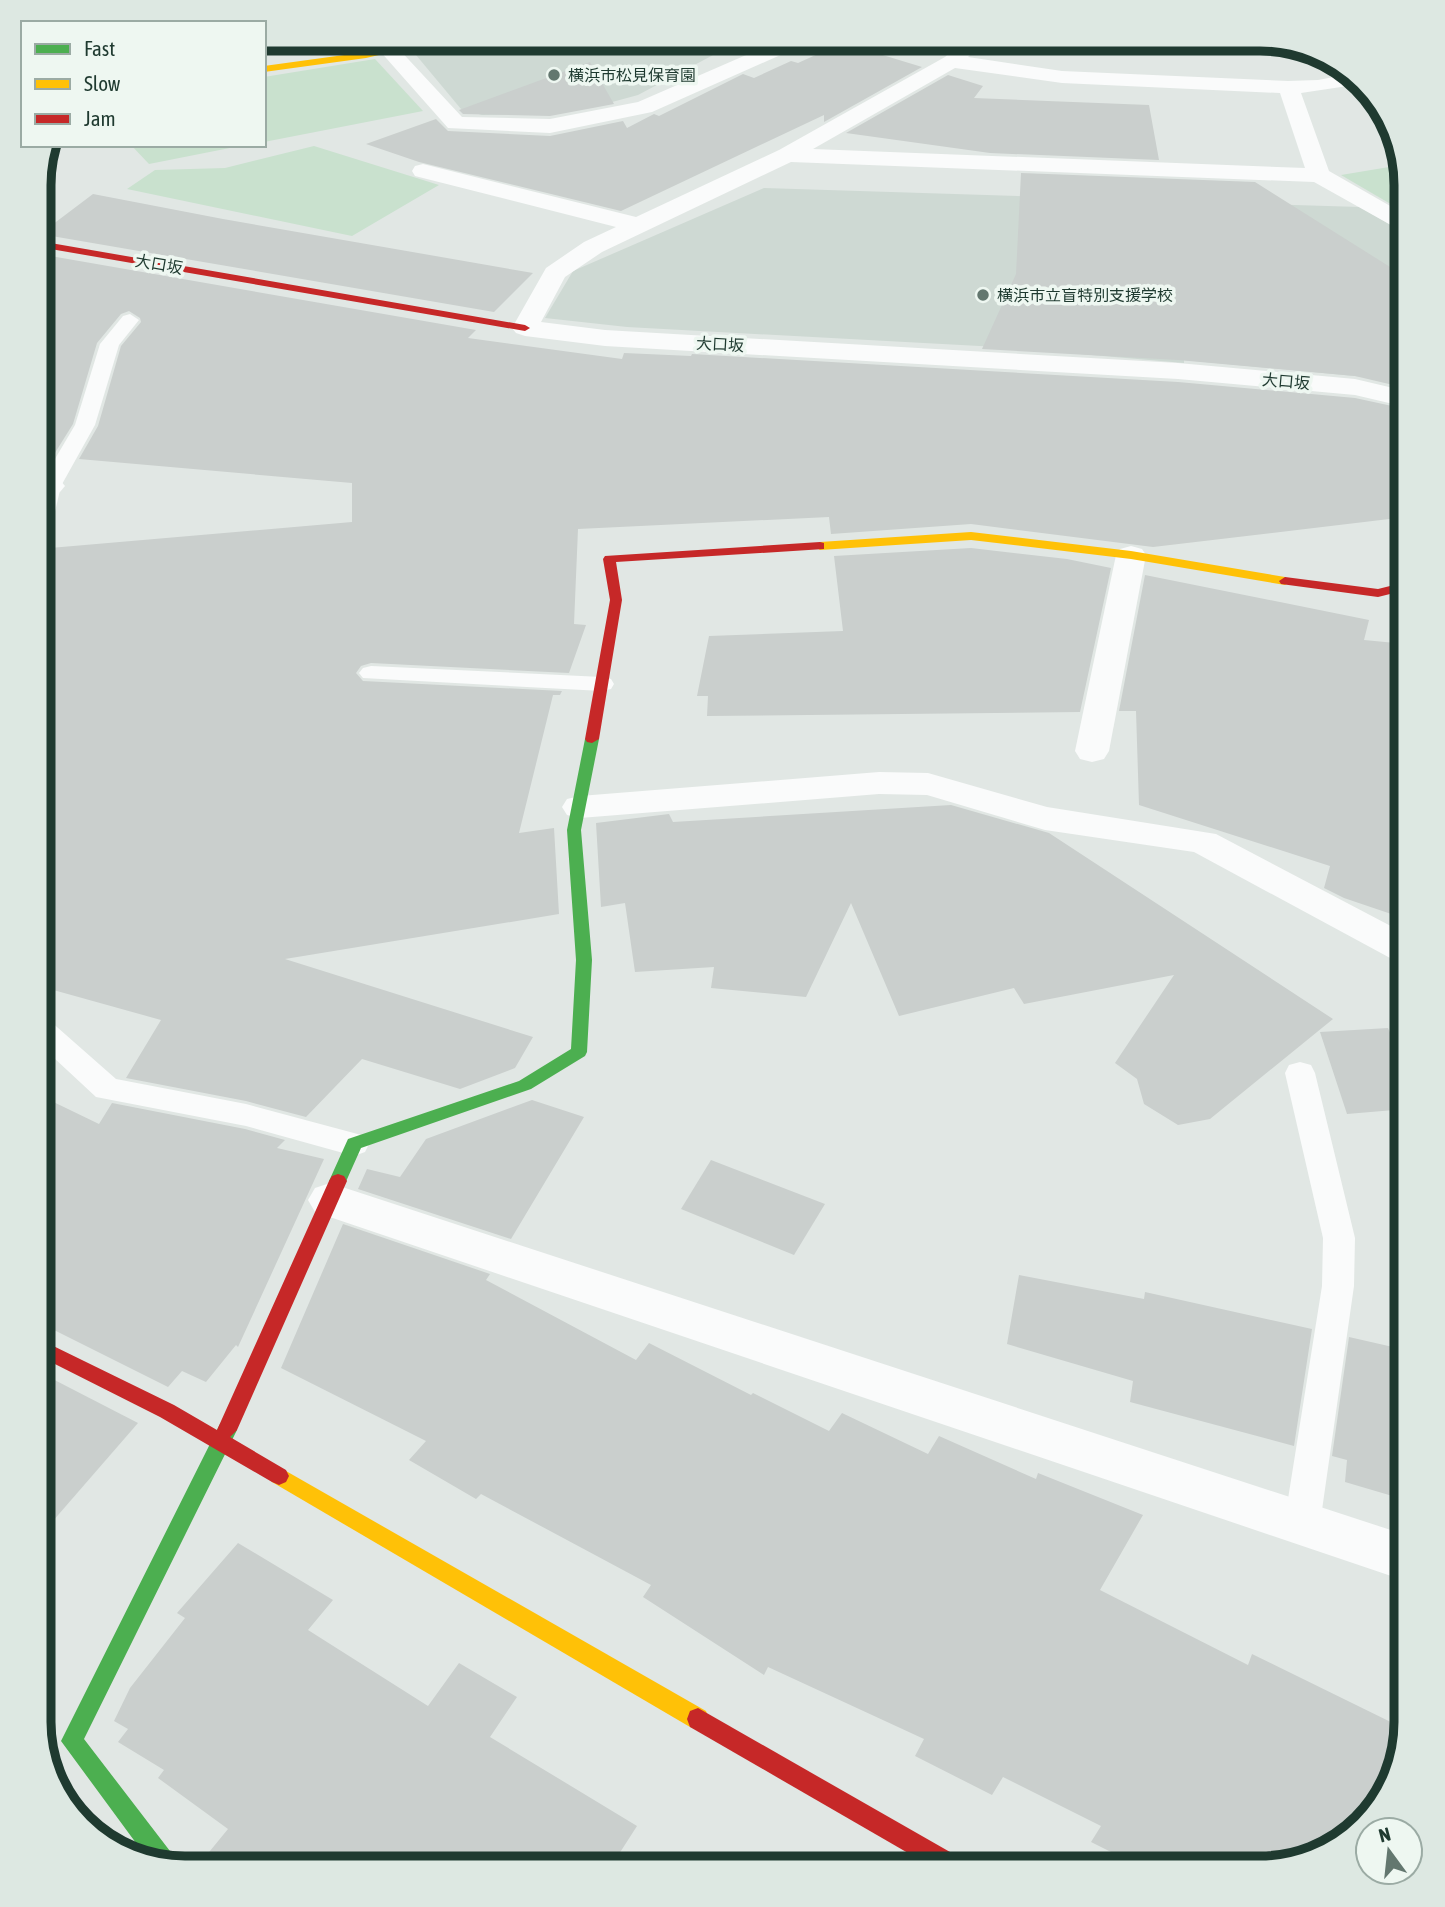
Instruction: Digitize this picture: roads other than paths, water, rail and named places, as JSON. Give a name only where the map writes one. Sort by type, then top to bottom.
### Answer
[{"type":"street","points":[[266,69],[389,51],[456,123],[550,126],[644,107],[772,51]]},
{"type":"street","points":[[524,328],[555,273],[593,247],[787,155],[952,61],[963,51]]},
{"type":"street","points":[[952,61],[1062,77],[1289,87],[1318,86],[1344,81]]},
{"type":"street","points":[[1289,87],[1319,175]]},
{"type":"street","points":[[787,155],[1319,175],[1394,217]]},
{"type":"street","points":[[423,171],[638,225]]},
{"type":"street","name":"大口坂","points":[[51,246],[370,305],[606,338],[1178,371],[1355,387],[1394,396]]},
{"type":"street","points":[[153,1853],[72,1741],[221,1444],[354,1144],[525,1085],[579,1052],[584,960],[574,830],[616,600],[609,559],[971,536],[1131,555],[1326,587],[1378,593],[1394,589]]},
{"type":"street","points":[[1091,751],[1131,555]]},
{"type":"street","points":[[580,807],[879,783],[928,784],[1045,818],[1203,842],[1394,944]]},
{"type":"street","points":[[330,1200],[1394,1554]]},
{"type":"street","points":[[51,1353],[167,1411],[935,1856]]},
{"type":"lane","points":[[51,475],[85,425],[110,344],[130,320]]},
{"type":"lane","points":[[371,673],[601,684]]},
{"type":"lane","points":[[51,1038],[107,1088],[246,1115],[354,1144]]},
{"type":"lane","points":[[1300,1073],[1339,1238],[1338,1286],[1302,1524]]},
{"type":"place","name":"横浜市松見保育園","points":[[554,75]]},
{"type":"place","name":"横浜市立盲特別支援学校","points":[[983,295]]}]
